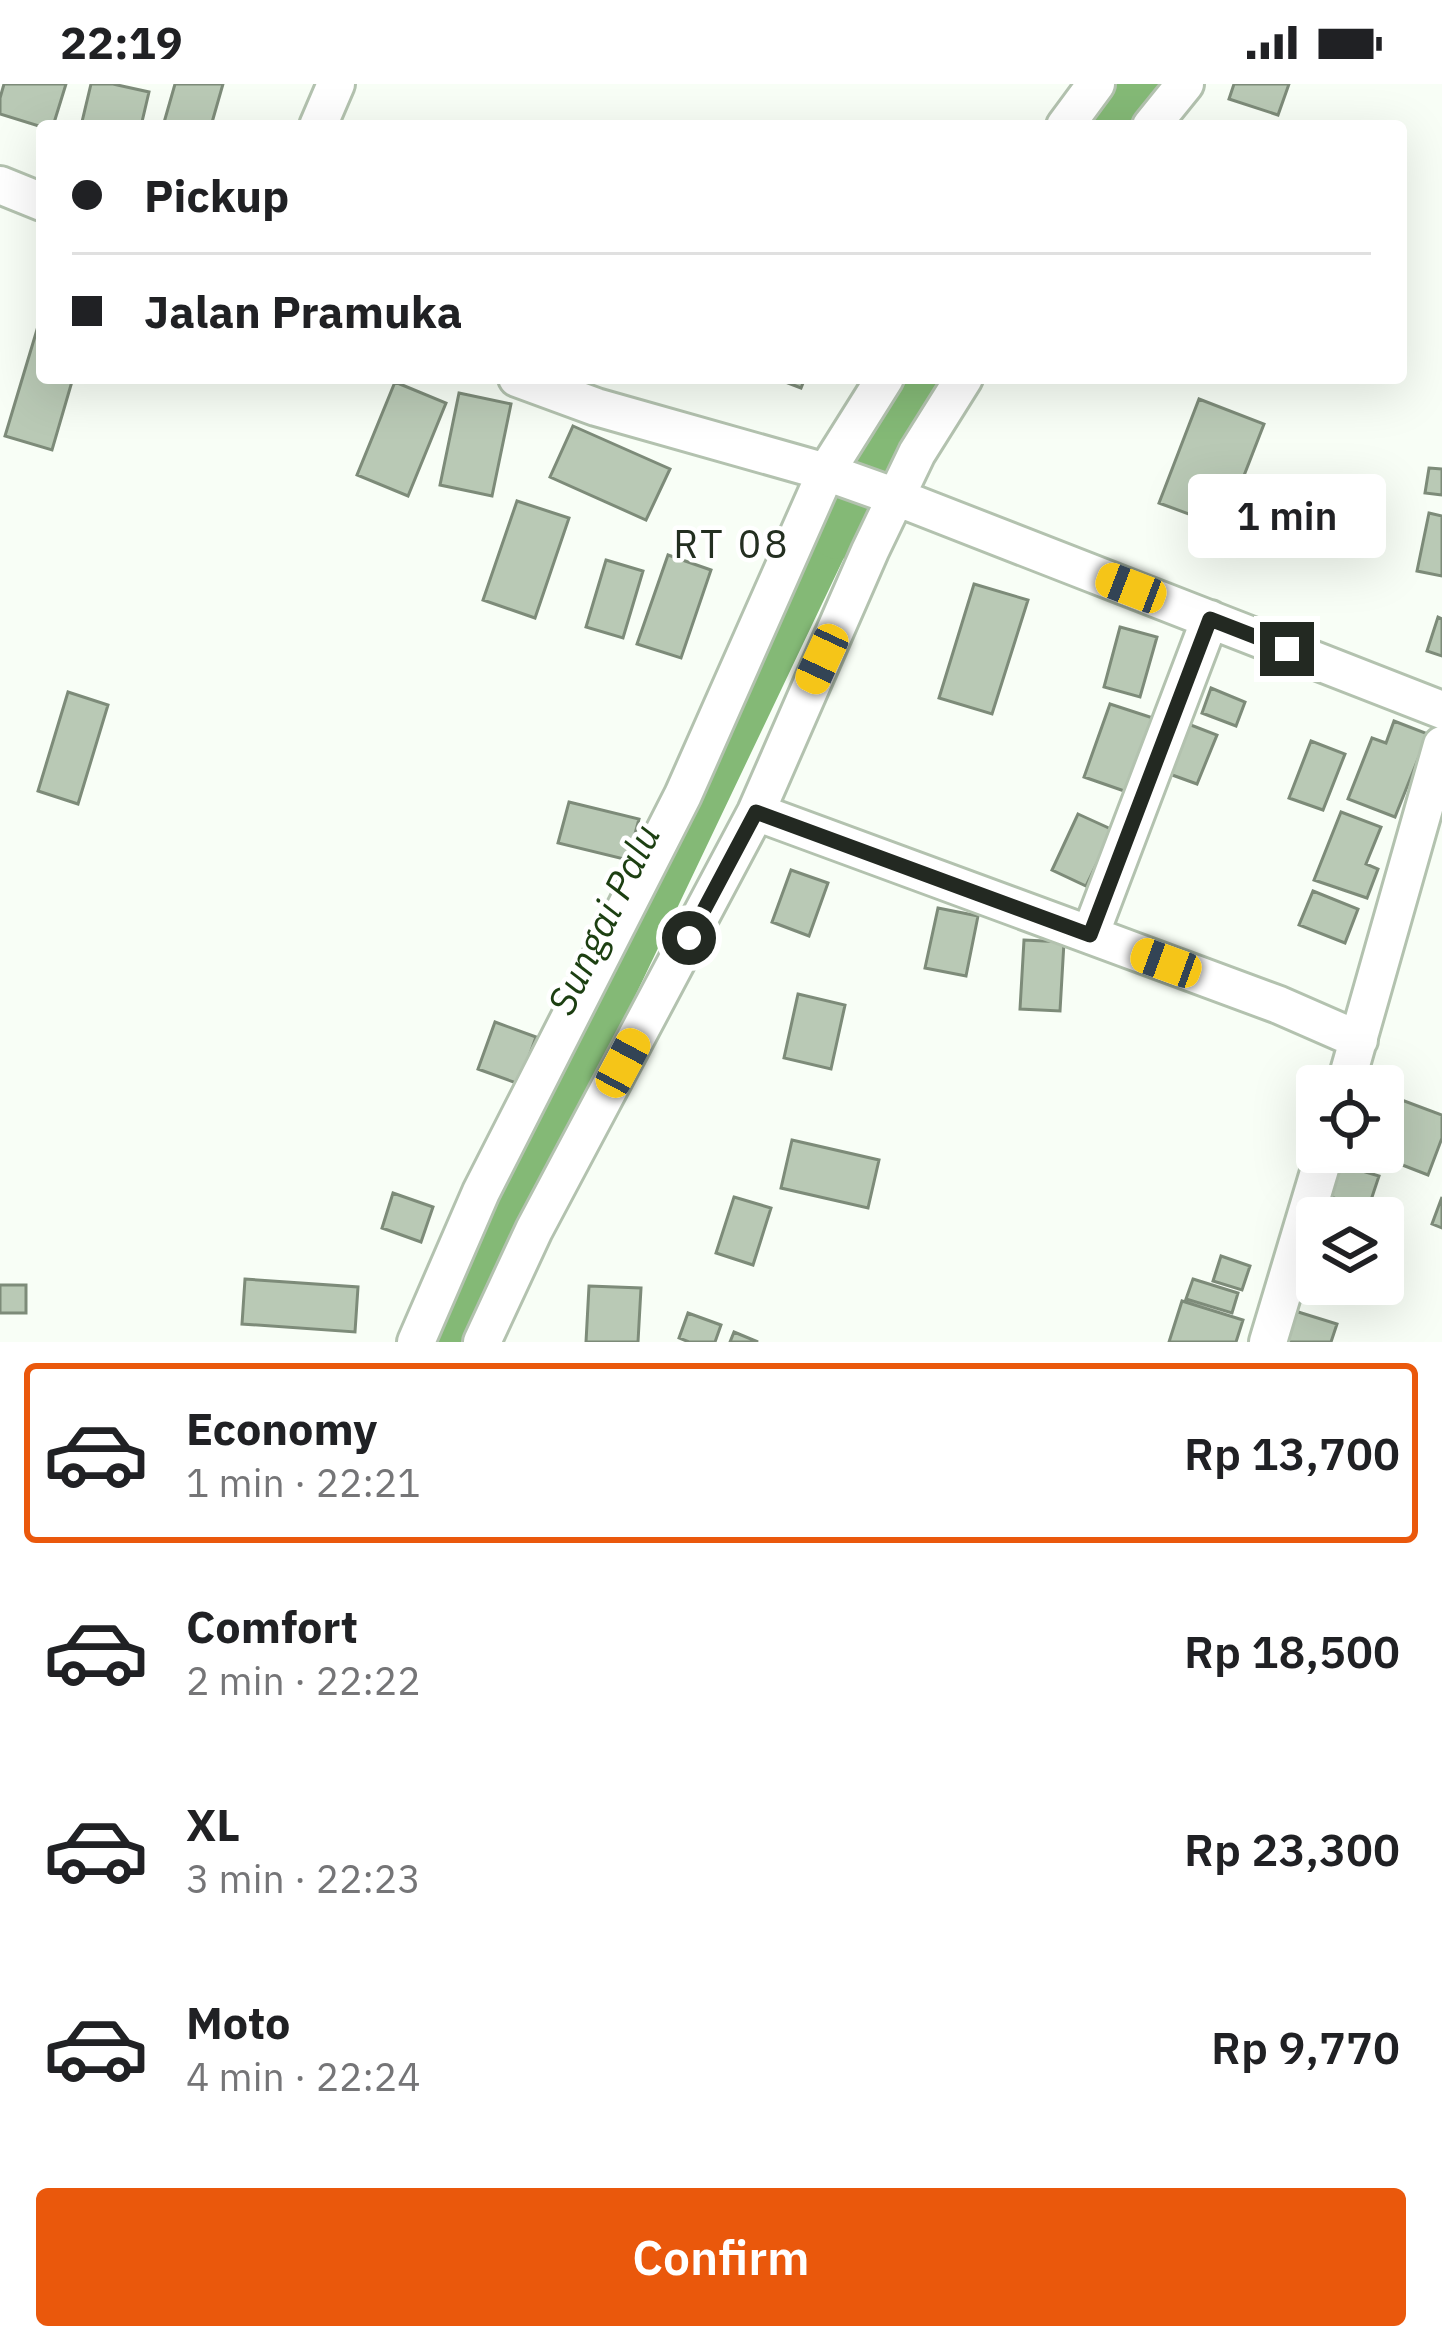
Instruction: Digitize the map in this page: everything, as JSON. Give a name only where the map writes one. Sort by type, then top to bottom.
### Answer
[{"type":"street","points":[[321,120],[336,84]]},
{"type":"street","points":[[1069,120],[1096,84]]},
{"type":"street","points":[[1155,120],[1185,84]]},
{"type":"street","points":[[0,185],[36,200]]},
{"type":"street","points":[[554,384],[603,392],[888,494],[1442,710]]},
{"type":"street","points":[[416,1342],[481,1192],[682,795],[833,474],[882,384]]},
{"type":"street","points":[[482,1342],[534,1229],[756,812],[888,494],[960,384]]},
{"type":"street","points":[[1090,935],[1210,619]]},
{"type":"street","points":[[1351,1065],[1442,745]]},
{"type":"street","points":[[756,812],[1280,1005],[1359,1040]]},
{"type":"street","points":[[1268,1342],[1318,1173]]},
{"type":"building","points":[[4,84],[66,84],[55,120],[36,120],[36,125],[0,114]]},
{"type":"building","points":[[91,84],[149,92],[142,120],[82,120]]},
{"type":"building","points":[[175,84],[223,84],[213,120],[165,120]]},
{"type":"building","points":[[1234,84],[1289,84],[1278,115],[1229,99]]},
{"type":"building","points":[[36,333],[36,384],[71,384],[52,450],[5,436]]},
{"type":"building","points":[[394,384],[446,403],[408,496],[357,475]]},
{"type":"building","points":[[459,393],[511,404],[492,496],[440,485]]},
{"type":"building","points":[[1199,399],[1264,424],[1224,527],[1159,503]]},
{"type":"building","points":[[573,426],[670,469],[646,520],[550,477]]},
{"type":"building","points":[[1429,468],[1442,469],[1442,495],[1425,493]]},
{"type":"building","points":[[517,501],[569,518],[535,618],[483,600]]},
{"type":"building","points":[[1429,513],[1442,516],[1442,576],[1417,571]]},
{"type":"building","points":[[668,555],[711,570],[681,658],[637,644]]},
{"type":"building","points":[[606,560],[643,571],[623,638],[586,627]]},
{"type":"building","points":[[974,584],[1028,600],[992,714],[939,698]]},
{"type":"building","points":[[1438,617],[1442,619],[1442,656],[1427,651]]},
{"type":"building","points":[[1120,627],[1157,637],[1140,697],[1104,687]]},
{"type":"building","points":[[1211,688],[1245,702],[1236,726],[1202,713]]},
{"type":"building","points":[[68,692],[108,705],[78,804],[38,791]]},
{"type":"building","points":[[1110,704],[1156,719],[1130,793],[1084,777]]},
{"type":"building","points":[[1394,721],[1428,734],[1395,817],[1348,799],[1372,738],[1386,743]]},
{"type":"building","points":[[1183,722],[1217,735],[1197,784],[1164,772]]},
{"type":"building","points":[[1311,741],[1345,754],[1323,810],[1289,798]]},
{"type":"building","points":[[569,802],[639,819],[628,860],[558,843]]},
{"type":"building","points":[[1341,812],[1381,827],[1366,864],[1378,869],[1367,898],[1314,880]]},
{"type":"building","points":[[1078,814],[1113,830],[1086,886],[1052,870]]},
{"type":"building","points":[[791,870],[828,883],[809,936],[772,922]]},
{"type":"building","points":[[1313,891],[1358,909],[1345,943],[1299,925]]},
{"type":"building","points":[[938,908],[978,916],[966,976],[925,968]]},
{"type":"building","points":[[1024,940],[1064,942],[1060,1011],[1020,1009]]},
{"type":"building","points":[[798,994],[845,1005],[831,1069],[784,1058]]},
{"type":"building","points":[[495,1022],[536,1037],[519,1084],[478,1069]]},
{"type":"building","points":[[1404,1101],[1442,1115],[1442,1138],[1428,1175],[1404,1166]]},
{"type":"building","points":[[792,1140],[879,1160],[868,1208],[781,1188]]},
{"type":"building","points":[[1325,1173],[1379,1176],[1372,1197],[1318,1193]]},
{"type":"building","points":[[393,1193],[433,1207],[421,1242],[382,1228]]},
{"type":"building","points":[[734,1197],[771,1208],[753,1265],[716,1253]]},
{"type":"building","points":[[1442,1197],[1442,1228],[1432,1224]]},
{"type":"building","points":[[1221,1256],[1250,1266],[1242,1290],[1213,1281]]},
{"type":"building","points":[[245,1279],[358,1287],[355,1332],[242,1324]]},
{"type":"building","points":[[1193,1279],[1238,1293],[1232,1313],[1186,1299]]},
{"type":"building","points":[[0,1285],[26,1285],[26,1313],[0,1313]]},
{"type":"building","points":[[589,1286],[641,1288],[638,1342],[586,1342]]},
{"type":"building","points":[[1182,1301],[1243,1320],[1236,1342],[1169,1342]]},
{"type":"building","points":[[1295,1311],[1337,1324],[1331,1342],[1285,1342]]},
{"type":"building","points":[[688,1313],[721,1325],[715,1342],[679,1338]]},
{"type":"building","points":[[734,1332],[758,1342],[730,1342]]},
{"type":"waterway","points":[[1115,120],[1141,84]]},
{"type":"waterway","points":[[838,532],[888,441],[928,384]]},
{"type":"waterway","name":"Sungai Palu","points":[[444,1342],[545,1147],[838,532]]},
{"type":"district","name":"RT 08","points":[[732,543]]},
{"type":"route","points":[[689,938],[756,812],[1090,935],[1210,619],[1287,649]]}]
